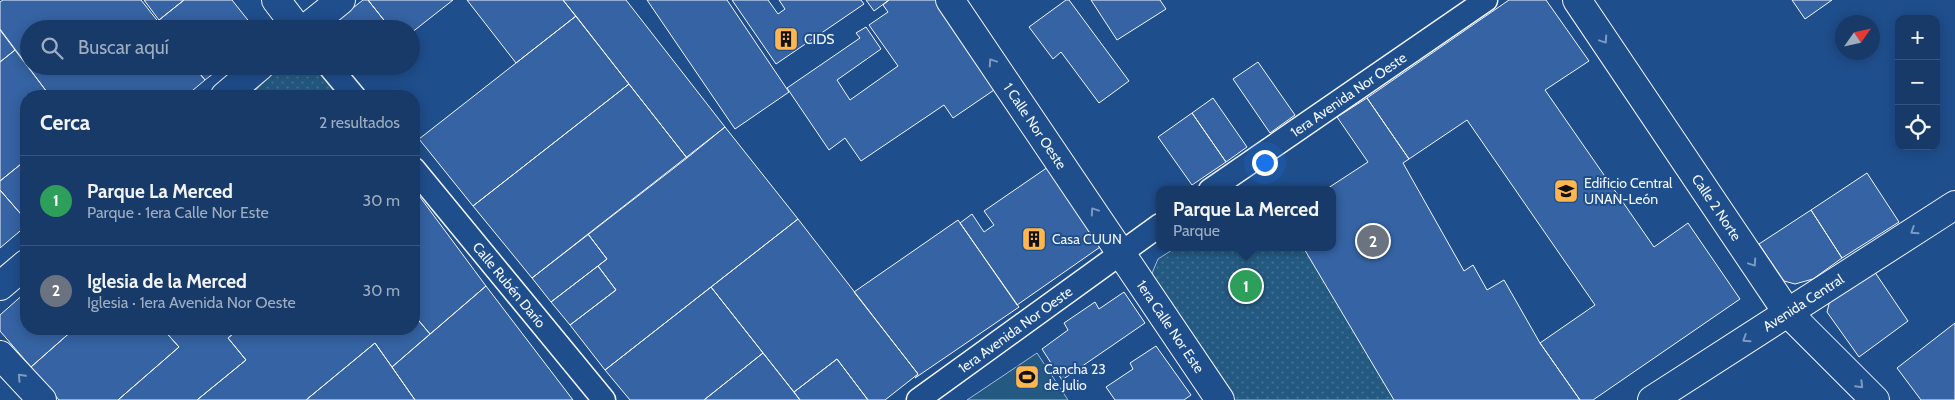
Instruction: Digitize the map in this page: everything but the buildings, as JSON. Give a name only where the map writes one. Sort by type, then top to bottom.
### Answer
[{"type":"street","points":[[276,0],[291,20]]},
{"type":"street","points":[[316,20],[341,0]]},
{"type":"street","name":"1 Calle Nor Oeste","points":[[950,0],[1121,251]]},
{"type":"street","name":"1era Avenida Nor Oeste","points":[[1216,186],[1486,0]]},
{"type":"street","name":"Calle 2 Norte","points":[[1577,0],[1787,312],[1875,400]]},
{"type":"street","points":[[232,90],[250,75]]},
{"type":"street","points":[[336,75],[349,90]]},
{"type":"street","name":"Calle Rubén Darío","points":[[420,176],[604,400]]},
{"type":"street","name":"Avenida Central","points":[[1652,400],[1955,205]]},
{"type":"street","name":"1era Avenida Nor Oeste","points":[[918,400],[1121,251],[1156,228]]},
{"type":"street","name":"1era Calle Nor Este","points":[[1121,251],[1220,400]]},
{"type":"street","points":[[0,286],[20,269]]},
{"type":"street","points":[[0,355],[42,400]]},
{"type":"shaded area","points":[[270,75],[333,75],[344,90],[256,90]]},
{"type":"shaded area","points":[[1171,251],[1318,251],[1404,400],[1232,400],[1150,278],[1158,259]]},
{"type":"shaded area","name":"Cancha 23 de Julio","points":[[1037,353],[1068,400],[967,400]]},
{"type":"place","name":"CIDS","points":[[786,39]]},
{"type":"place","name":"Edificio Central UNAN-León","points":[[1566,191]]},
{"type":"place","name":"Casa CUUN","points":[[1034,239]]},
{"type":"place","name":"Iglesia de la Merced","points":[[1373,241]]},
{"type":"place","name":"Parque La Merced","points":[[1246,286]]},
{"type":"place","name":"Cancha 23 de Julio","points":[[1027,377]]}]
